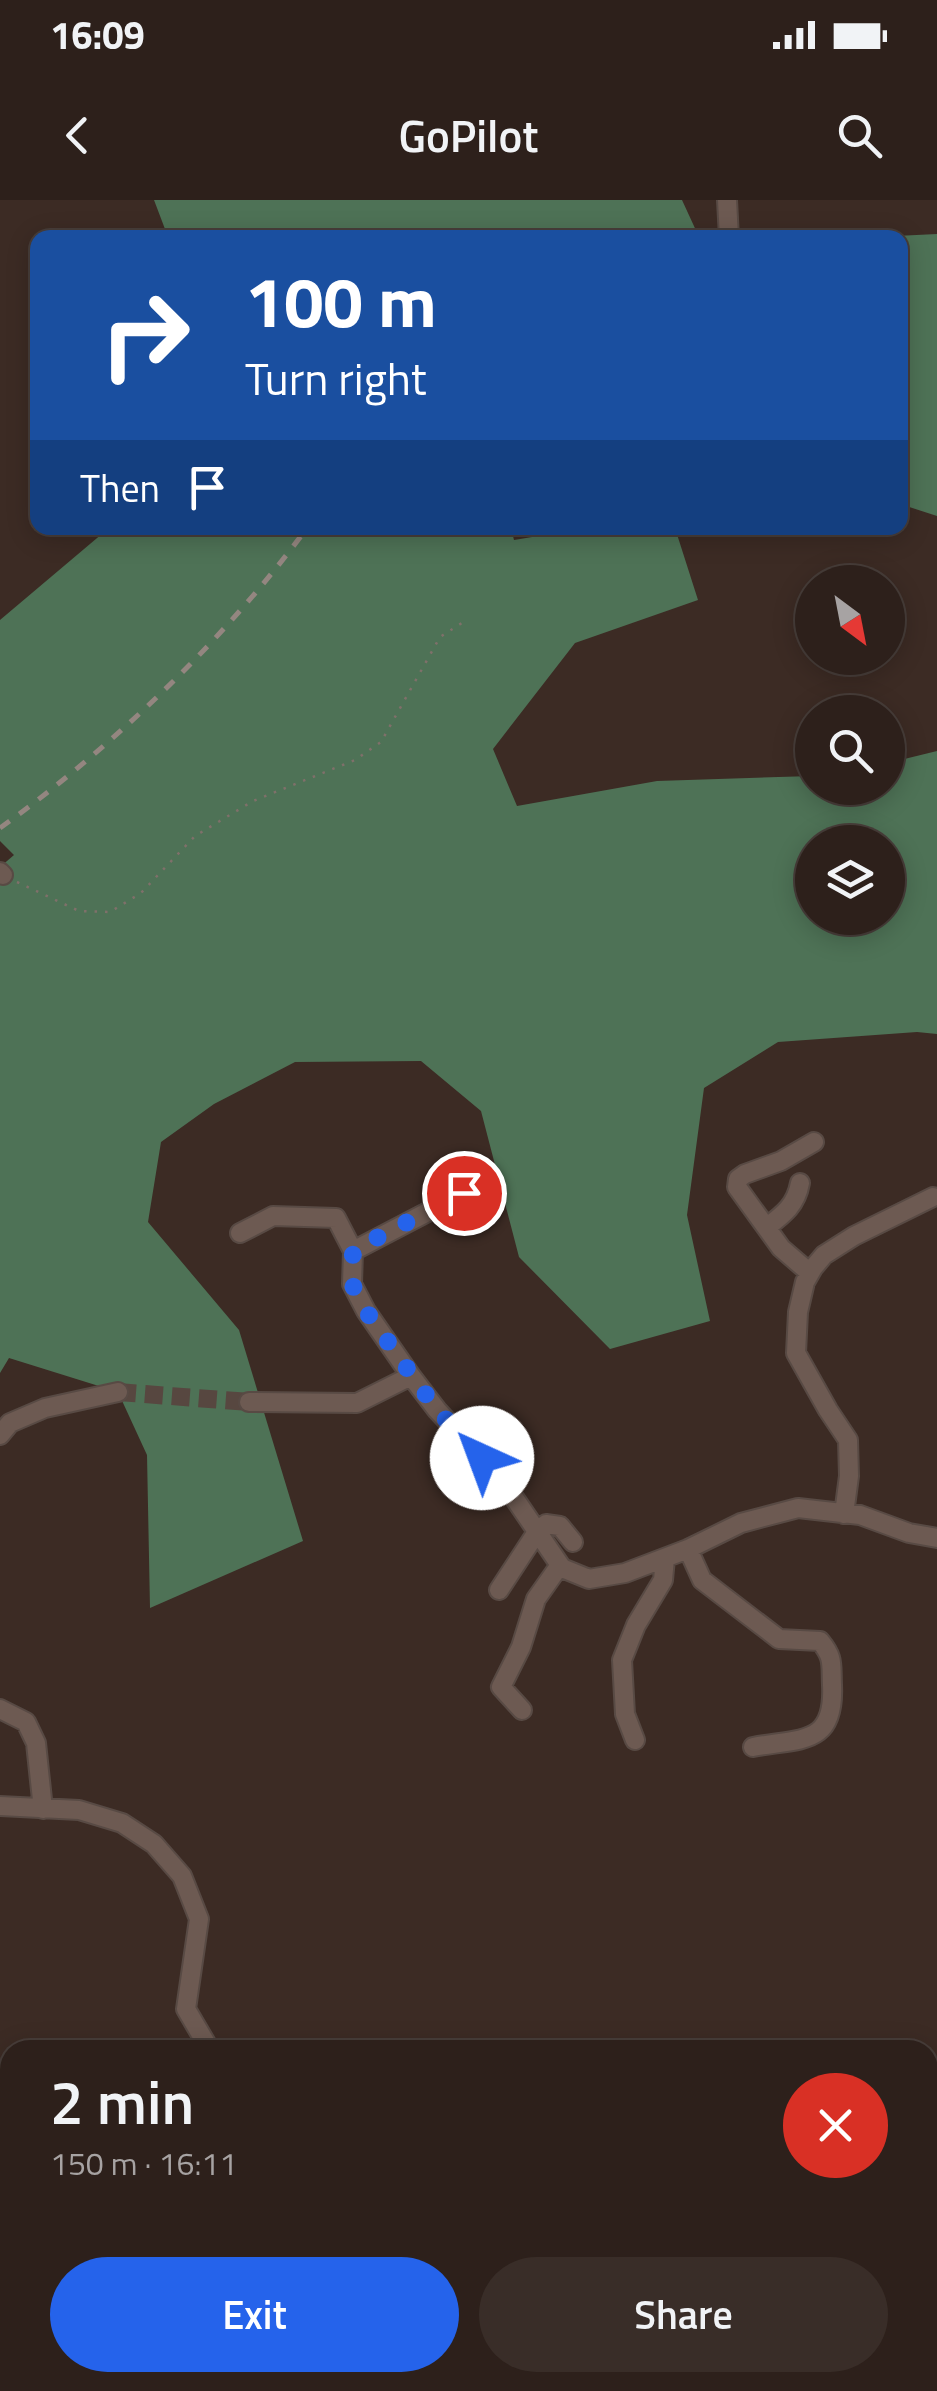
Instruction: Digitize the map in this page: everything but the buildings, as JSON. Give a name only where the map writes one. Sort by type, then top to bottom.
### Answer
[{"type":"street","points":[[727,200],[729,230]]},
{"type":"street","points":[[810,1273],[781,1248],[737,1187],[738,1179],[745,1174],[781,1161],[814,1142]]},
{"type":"street","points":[[767,1227],[789,1210],[798,1197],[800,1183]]},
{"type":"street","points":[[353,1250],[464,1193]]},
{"type":"street","points":[[844,1514],[848,1440],[796,1353],[798,1312],[810,1273],[824,1256],[854,1236],[933,1196]]},
{"type":"street","points":[[240,1233],[273,1216],[336,1218],[353,1250],[352,1284],[411,1376],[502,1480],[560,1565],[589,1580],[625,1573],[665,1558],[741,1522],[798,1508],[860,1516],[937,1538]]},
{"type":"street","points":[[249,1402],[357,1403],[411,1376]]},
{"type":"street","points":[[0,1435],[10,1423],[45,1408],[118,1392]]},
{"type":"street","points":[[498,1590],[546,1524],[560,1526],[573,1542]]},
{"type":"street","points":[[688,1548],[702,1580],[779,1640],[820,1641],[831,1654],[833,1705],[826,1726],[812,1736],[753,1747]]},
{"type":"street","points":[[635,1740],[625,1714],[622,1660],[636,1624],[663,1580],[665,1558]]},
{"type":"street","points":[[522,1710],[501,1687],[521,1647],[536,1599],[560,1565]]},
{"type":"street","points":[[0,1709],[26,1722],[36,1743],[43,1809]]},
{"type":"street","points":[[0,1806],[79,1810],[122,1823],[154,1844],[182,1876],[199,1919],[186,2009],[204,2040]]},
{"type":"path","points":[[2,873],[79,912],[110,912],[140,892],[195,836],[253,800],[355,760],[382,742],[440,637],[468,620]]},
{"type":"green space","points":[[154,200],[682,200],[696,230],[165,230]]},
{"type":"green space","points":[[937,234],[937,516],[908,507],[908,235]]},
{"type":"green space","points":[[101,535],[513,535],[514,540],[544,535],[677,535],[698,600],[575,643],[493,749],[517,806],[657,781],[795,777],[795,805],[905,805],[905,759],[937,751],[937,1034],[917,1032],[778,1042],[704,1088],[687,1215],[710,1321],[610,1349],[519,1257],[481,1111],[421,1061],[295,1062],[214,1104],[161,1142],[148,1222],[239,1330],[303,1541],[150,1608],[147,1455],[118,1392],[9,1358],[0,1373],[0,867],[14,855],[0,841],[0,620]]},
{"type":"tunnel","points":[[118,1392],[249,1402]]},
{"type":"railway","points":[[0,828],[84,763],[165,689],[240,610],[302,535]]},
{"type":"route","points":[[464,1193],[353,1250],[352,1284],[411,1376],[482,1458]]}]
